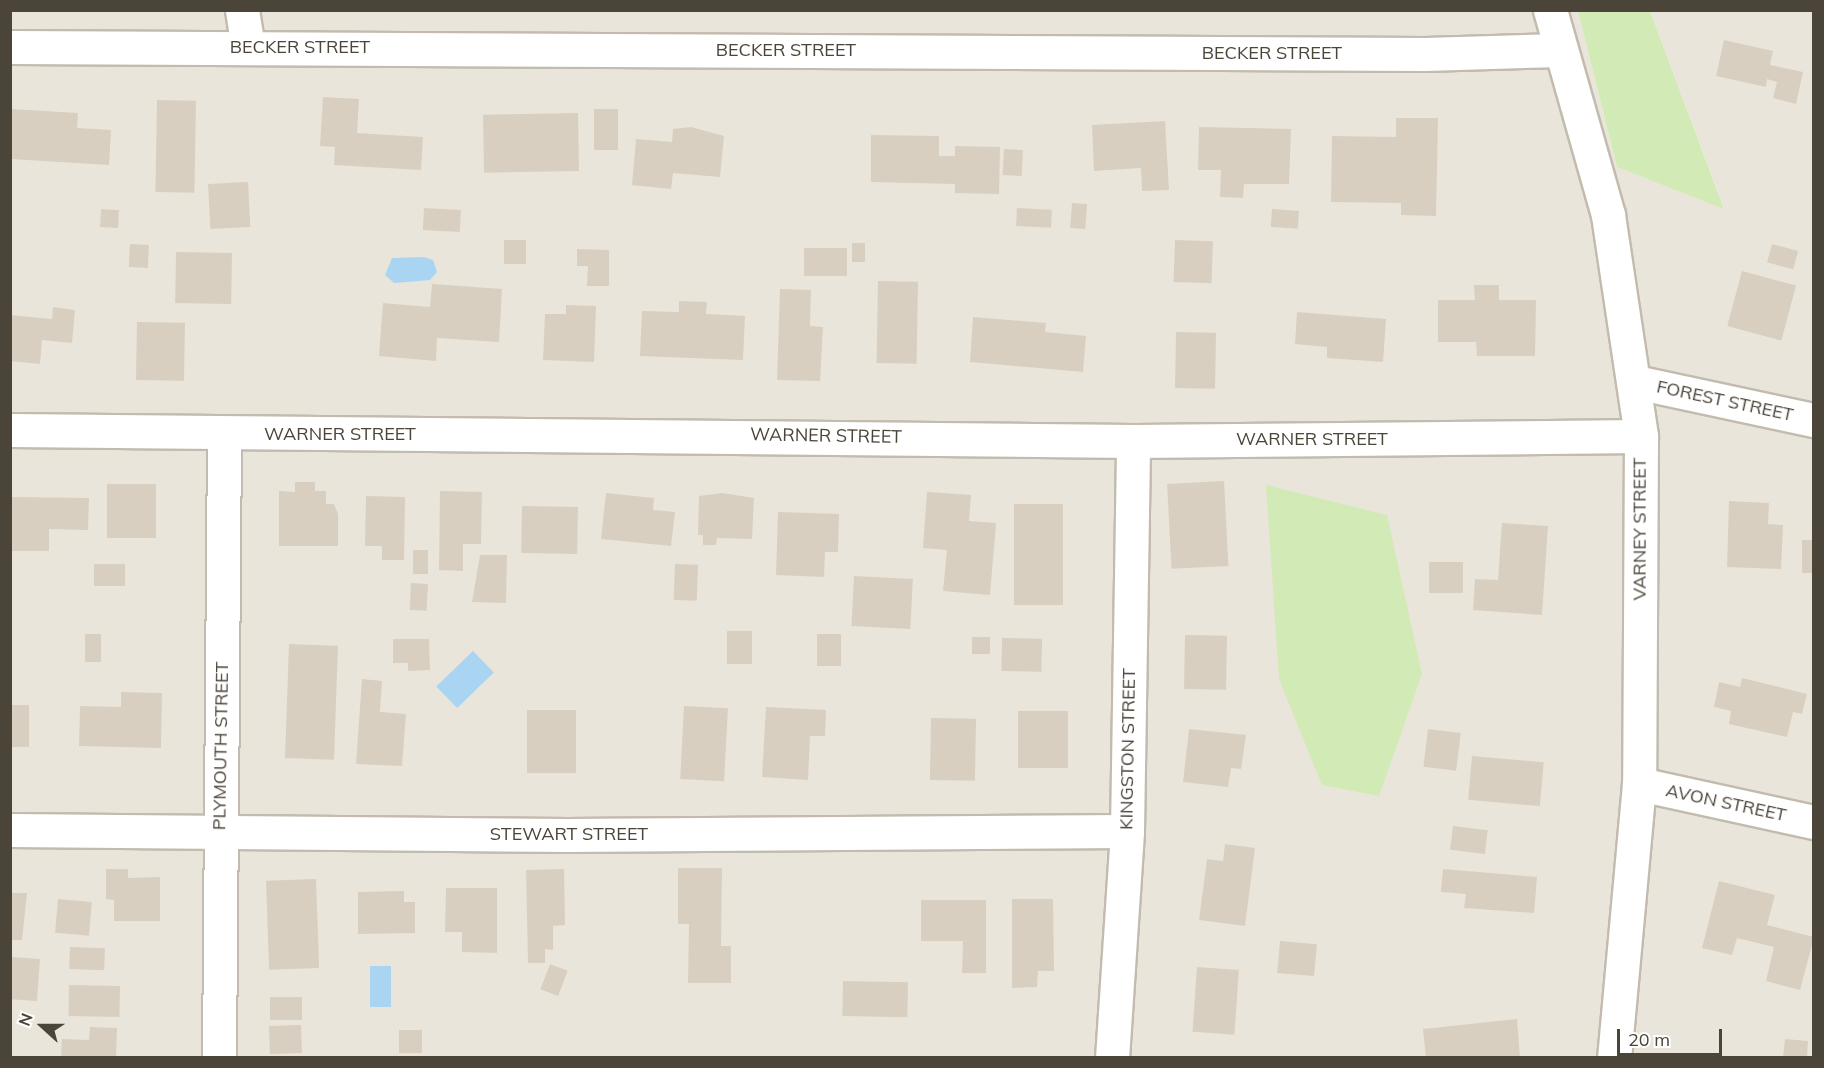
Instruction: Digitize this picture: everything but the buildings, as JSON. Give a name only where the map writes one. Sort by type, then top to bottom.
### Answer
[{"type":"street","points":[[242,10],[248,47]]},
{"type":"street","name":"VARNEY STREET","points":[[1550,10],[1608,215],[1636,382],[1641,436],[1638,784],[1614,1058]]},
{"type":"street","name":"BECKER STREET","points":[[10,47],[1425,54],[1561,50]]},
{"type":"street","name":"FOREST STREET","points":[[1636,382],[1814,420]]},
{"type":"street","name":"WARNER STREET","points":[[10,430],[224,434],[1133,441],[1641,436]]},
{"type":"street","name":"PLYMOUTH STREET","points":[[219,1058],[224,434]]},
{"type":"street","name":"KINGSTON STREET","points":[[1112,1058],[1127,831],[1133,441]]},
{"type":"street","name":"AVON STREET","points":[[1638,784],[1814,822]]},
{"type":"street","name":"STEWART STREET","points":[[10,830],[220,832],[1127,831]]},
{"type":"shaded area","points":[[10,11],[1578,11],[1617,167],[1724,208],[1650,11],[1813,11],[1813,1057],[11,1057]]},
{"type":"green space","points":[[1578,11],[1650,11],[1724,209],[1617,167]]},
{"type":"green space","points":[[1266,485],[1387,515],[1422,674],[1379,796],[1322,785],[1279,679]]},
{"type":"water","points":[[424,257],[433,260],[437,272],[430,280],[394,283],[385,275],[392,258]]},
{"type":"water","points":[[473,651],[494,673],[457,708],[436,686]]},
{"type":"water","points":[[370,966],[391,966],[391,1007],[370,1007]]}]
